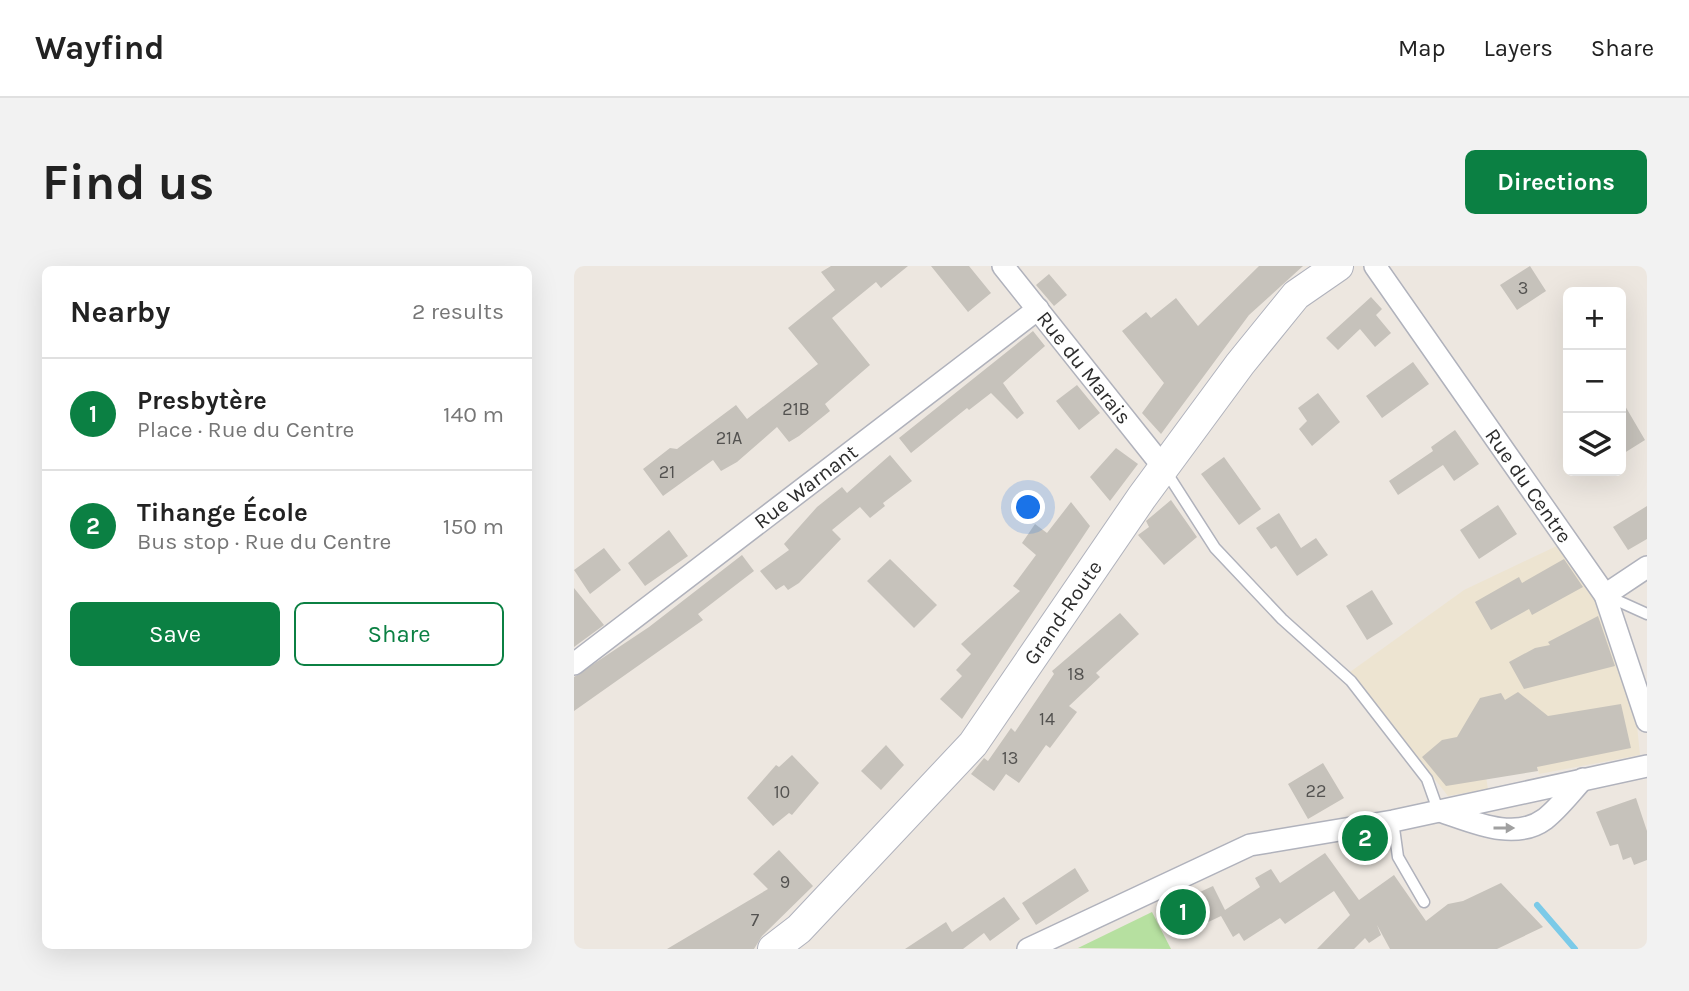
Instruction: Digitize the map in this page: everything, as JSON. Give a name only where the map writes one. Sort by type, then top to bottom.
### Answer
[{"type":"street","name":"Rue du Marais","points":[[1003,266],[1164,468]]},
{"type":"street","name":"Grand-Route","points":[[773,949],[799,929],[973,744],[1164,468],[1240,364],[1296,295],[1338,266]]},
{"type":"street","name":"Rue du Centre","points":[[1375,266],[1605,595],[1647,722]]},
{"type":"street","name":"Rue Warnant","points":[[574,664],[1038,309]]},
{"type":"street","points":[[1605,595],[1647,567]]},
{"type":"street","points":[[1028,949],[1056,943],[1250,845],[1393,821],[1647,766]]},
{"type":"street","points":[[1438,810],[1495,829],[1523,827],[1544,820],[1583,779]]},
{"type":"lane","points":[[1164,468],[1215,548],[1282,619],[1351,681],[1427,779],[1438,810]]},
{"type":"lane","points":[[1605,595],[1647,614]]},
{"type":"lane","points":[[1393,821],[1398,857],[1424,902]]},
{"type":"shaded area","points":[[1561,544],[1599,591],[1635,706],[1640,755],[1539,774],[1530,736],[1481,747],[1488,789],[1448,796],[1350,672],[1464,590]]},
{"type":"green space","points":[[1152,912],[1171,949],[1078,948]]},
{"type":"building","points":[[831,266],[908,266],[881,288],[876,282],[832,318],[870,365],[825,404],[830,411],[799,436],[789,442],[777,427],[737,462],[721,471],[713,460],[663,496],[643,469],[670,448],[677,449],[736,405],[747,419],[818,364],[788,328],[835,290],[821,272]]},
{"type":"building","points":[[931,266],[969,266],[991,293],[968,312]]},
{"type":"building","points":[[1259,266],[1303,266],[1249,315],[1161,434],[1142,413],[1164,383],[1122,331],[1146,312],[1151,318],[1176,298],[1198,326]]},
{"type":"building","points":[[1530,266],[1546,291],[1517,310],[1500,285]]},
{"type":"building","points":[[1049,274],[1067,295],[1054,306],[1036,285]]},
{"type":"building","points":[[1371,297],[1382,309],[1376,315],[1391,333],[1375,347],[1360,329],[1338,350],[1326,338]]},
{"type":"building","points":[[1033,331],[1045,346],[1003,383],[1024,413],[1017,419],[991,393],[969,410],[967,408],[911,453],[899,438]]},
{"type":"building","points":[[1413,362],[1429,384],[1382,418],[1366,396]]},
{"type":"building","points":[[1077,385],[1100,413],[1079,430],[1056,401]]},
{"type":"building","points":[[1318,393],[1340,422],[1312,446],[1299,429],[1307,421],[1298,408]]},
{"type":"building","points":[[1626,408],[1645,440],[1626,452]]},
{"type":"building","points":[[1455,430],[1479,464],[1454,481],[1443,465],[1398,495],[1389,481],[1433,451],[1431,447]]},
{"type":"building","points":[[1116,448],[1138,464],[1110,501],[1090,477]]},
{"type":"building","points":[[890,455],[912,481],[883,503],[885,506],[870,518],[860,507],[832,530],[841,539],[799,583],[788,590],[784,585],[776,590],[760,571],[789,550],[784,544],[817,507],[842,487],[847,493]]},
{"type":"building","points":[[1224,457],[1261,509],[1239,525],[1201,474]]},
{"type":"building","points":[[1171,500],[1197,537],[1164,565],[1138,535],[1149,527],[1146,521]]},
{"type":"building","points":[[1071,502],[1090,526],[962,719],[940,699],[962,676],[956,670],[971,654],[961,644],[1020,591],[1013,586],[1036,555],[1022,543],[1035,524],[1047,533]]},
{"type":"building","points":[[1498,505],[1517,534],[1479,559],[1460,530]]},
{"type":"building","points":[[1647,506],[1647,539],[1628,550],[1613,527]]},
{"type":"building","points":[[1279,513],[1301,548],[1316,538],[1328,555],[1297,576],[1276,546],[1271,549],[1256,528]]},
{"type":"building","points":[[669,530],[688,556],[645,586],[628,563]]},
{"type":"building","points":[[604,548],[621,570],[590,594],[574,570]]},
{"type":"building","points":[[742,555],[754,571],[698,614],[703,620],[574,711],[574,677],[649,627]]},
{"type":"building","points":[[890,559],[937,605],[914,628],[867,581]]},
{"type":"building","points":[[1564,559],[1583,587],[1532,615],[1529,609],[1491,630],[1475,602],[1519,577],[1522,583]]},
{"type":"building","points":[[574,588],[604,625],[574,647]]},
{"type":"building","points":[[1372,590],[1393,624],[1367,640],[1346,606]]},
{"type":"building","points":[[1120,613],[1139,634],[1096,673],[1100,677],[1069,706],[1077,712],[1050,748],[1046,745],[1019,783],[1006,774],[994,791],[971,774],[984,758],[988,761],[1011,728],[1015,732],[1054,674],[1052,671]]},
{"type":"building","points":[[1598,616],[1615,666],[1524,689],[1509,662],[1535,648],[1550,645],[1548,642]]},
{"type":"building","points":[[1518,692],[1548,716],[1621,704],[1631,748],[1537,767],[1538,771],[1446,786],[1422,757],[1442,740],[1457,737],[1480,698],[1501,693],[1505,700]]},
{"type":"building","points":[[886,745],[904,765],[881,790],[861,771]]},
{"type":"building","points":[[792,755],[819,783],[792,815],[789,813],[773,826],[747,798],[776,765],[779,767]]},
{"type":"building","points":[[1323,763],[1344,798],[1308,819],[1288,784]]},
{"type":"building","points":[[1636,798],[1647,831],[1647,860],[1634,865],[1631,857],[1623,860],[1618,844],[1610,846],[1596,812]]},
{"type":"building","points":[[779,850],[813,886],[762,936],[754,949],[667,949],[768,889],[753,874]]},
{"type":"building","points":[[1325,853],[1359,900],[1394,875],[1426,921],[1448,904],[1463,901],[1501,883],[1543,927],[1497,949],[1390,949],[1377,925],[1381,935],[1369,943],[1365,938],[1354,949],[1317,949],[1350,915],[1334,891],[1285,924],[1280,918],[1244,941],[1239,933],[1233,937],[1221,916],[1177,937],[1164,909],[1175,904],[1175,895],[1181,892],[1189,897],[1213,886],[1225,910],[1260,887],[1255,878],[1271,869],[1280,883]]},
{"type":"building","points":[[1075,868],[1089,891],[1036,925],[1022,903]]},
{"type":"building","points":[[1004,897],[1020,919],[990,941],[984,933],[963,949],[905,949],[946,922],[952,932]]},
{"type":"waterway","points":[[1537,905],[1575,949]]},
{"type":"place","name":"Tihange École","points":[[1365,838]]},
{"type":"place","name":"Presbytère","points":[[1183,912]]}]
